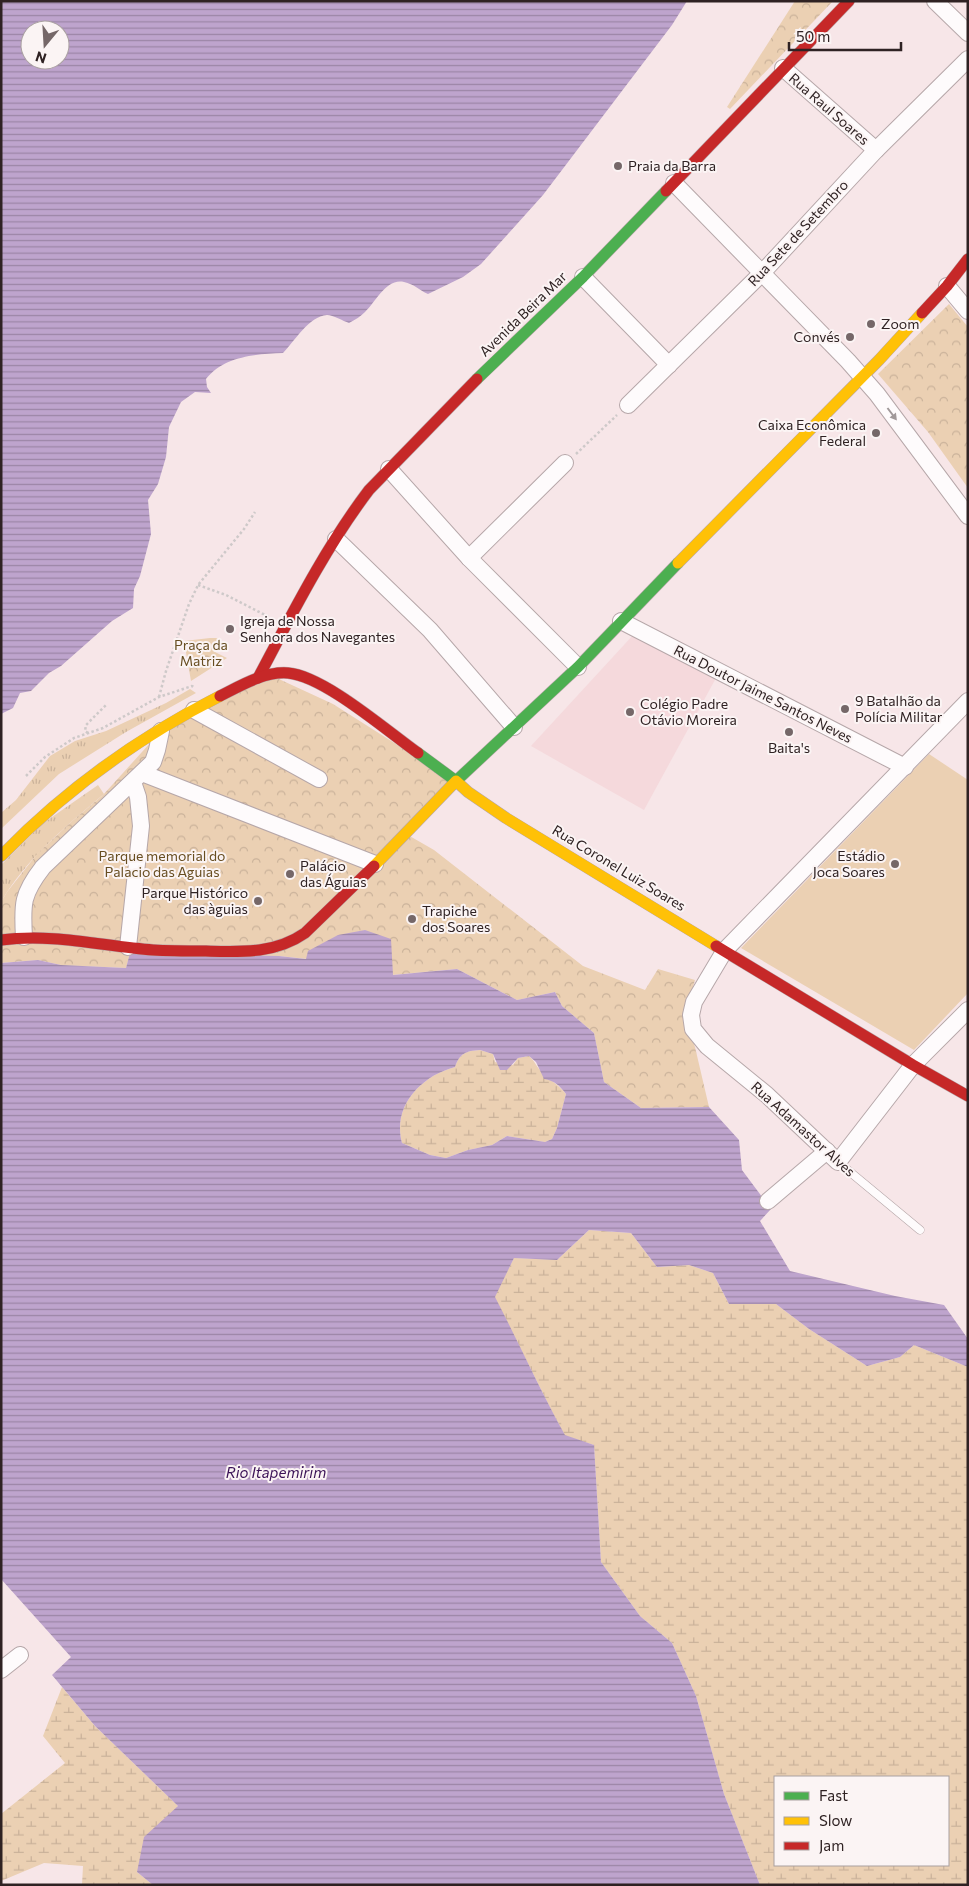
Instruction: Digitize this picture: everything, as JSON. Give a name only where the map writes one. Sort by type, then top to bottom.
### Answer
[{"type":"street","name":"Avenida Beira Mar","points":[[258,678],[285,626],[354,510],[389,469],[453,402],[584,277],[849,1]]},
{"type":"street","points":[[935,1],[968,33]]},
{"type":"street","name":"Rua Sete de Setembro","points":[[628,405],[762,273],[876,150],[968,59]]},
{"type":"street","name":"Rua Raul Soares","points":[[783,68],[876,150]]},
{"type":"street","points":[[674,183],[862,377],[877,394],[968,516]]},
{"type":"street","points":[[1,940],[24,937],[60,939],[153,950],[258,951],[292,942],[305,933],[456,781],[578,667],[862,377],[947,286],[968,259]]},
{"type":"street","points":[[584,277],[669,364]]},
{"type":"street","points":[[947,286],[968,311]]},
{"type":"street","points":[[469,558],[566,463]]},
{"type":"street","points":[[389,469],[469,558],[578,667]]},
{"type":"street","points":[[336,539],[430,630],[514,728]]},
{"type":"street","name":"Rua Doutor Jaime Santos Neves","points":[[621,621],[905,767]]},
{"type":"street","name":"Rua Coronel Luiz Soares","points":[[1,856],[52,807],[88,778],[161,730],[212,699],[268,674],[286,672],[301,676],[322,686],[506,818],[913,1065],[968,1096]]},
{"type":"street","points":[[725,950],[968,701]]},
{"type":"street","points":[[194,710],[319,779]]},
{"type":"street","points":[[24,937],[23,905],[31,883],[43,867],[153,762],[161,730]]},
{"type":"street","points":[[137,777],[375,864]]},
{"type":"street","points":[[128,947],[141,826],[137,777]]},
{"type":"street","name":"Rua Adamastor Alves","points":[[725,950],[694,1002],[692,1023],[696,1035],[767,1095],[832,1157]]},
{"type":"street","points":[[768,1200],[832,1157],[913,1065],[968,1010]]},
{"type":"street","points":[[1,1670],[20,1655]]},
{"type":"lane","name":"Rua Adamastor Alves","points":[[832,1157],[920,1230]]},
{"type":"path","points":[[566,463],[628,405]]},
{"type":"path","points":[[159,697],[189,604],[198,585],[244,529],[255,512]]},
{"type":"path","points":[[198,585],[226,594],[285,626]]},
{"type":"path","points":[[26,776],[45,757],[74,738],[103,728],[159,697],[192,686],[212,699]]},
{"type":"path","points":[[88,733],[85,731],[86,725],[107,704]]},
{"type":"shaded area","name":"Colégio Padre Otávio Moreira","points":[[635,633],[716,678],[644,810],[531,746]]},
{"type":"green space","points":[[795,1],[833,1],[730,109],[727,107]]},
{"type":"green space","points":[[949,304],[968,327],[968,488],[928,432],[878,374]]},
{"type":"green space","name":"Praça da Matriz","points":[[221,638],[215,652],[227,658],[191,681],[184,641]]},
{"type":"green space","name":"Parque Histórico das àguias","points":[[268,674],[333,704],[451,779],[401,831],[434,850],[583,966],[645,990],[658,969],[695,980],[684,1018],[695,1047],[709,1107],[641,1108],[604,1082],[594,1033],[562,1006],[555,992],[517,1000],[457,969],[392,975],[365,930],[307,959],[279,956],[130,954],[126,968],[61,965],[38,960],[1,963],[1,902],[37,854],[103,795],[161,731]]},
{"type":"green space","points":[[190,689],[196,693],[126,732],[59,774],[1,829],[1,813],[16,800],[50,756],[75,741],[106,731],[166,703]]},
{"type":"green space","name":"Estádio Joca Soares","points":[[929,754],[968,780],[968,993],[914,1050],[741,948]]},
{"type":"green space","points":[[98,785],[104,794],[61,831],[35,857],[22,871],[1,902],[1,865],[42,824]]},
{"type":"green space","points":[[480,1050],[493,1054],[495,1062],[513,1065],[518,1058],[529,1056],[540,1070],[566,1094],[557,1128],[552,1139],[545,1142],[507,1136],[492,1145],[468,1150],[446,1158],[430,1155],[402,1143],[401,1117],[405,1105],[412,1094],[431,1077],[455,1067],[464,1054]]},
{"type":"green space","points":[[589,1230],[631,1233],[657,1267],[689,1265],[713,1273],[729,1304],[776,1304],[809,1329],[867,1366],[900,1357],[914,1345],[968,1367],[968,1885],[760,1885],[724,1794],[696,1696],[672,1643],[640,1616],[601,1562],[594,1445],[565,1436],[494,1297],[514,1258],[557,1260]]},
{"type":"green space","points":[[62,1687],[95,1726],[178,1806],[137,1872],[153,1885],[82,1885],[83,1866],[44,1863],[1,1881],[1,1814],[65,1763],[43,1736]]},
{"type":"water","points":[[1,1],[687,1],[672,25],[543,195],[481,264],[463,277],[428,294],[408,283],[398,282],[392,284],[358,318],[349,323],[329,315],[320,316],[302,330],[283,353],[241,358],[222,365],[206,379],[207,387],[211,393],[195,392],[181,402],[169,427],[166,457],[158,484],[148,500],[151,534],[140,576],[134,589],[133,608],[112,621],[61,666],[49,673],[31,691],[20,693],[13,708],[1,714]]},
{"type":"water","name":"Rio Itapemirim","points":[[365,930],[391,939],[393,975],[457,969],[517,1000],[555,992],[562,1006],[594,1033],[604,1082],[641,1108],[709,1107],[739,1140],[742,1170],[771,1209],[760,1221],[790,1271],[895,1296],[944,1305],[968,1339],[968,1367],[914,1345],[900,1357],[867,1366],[809,1329],[776,1304],[729,1304],[713,1273],[689,1265],[657,1267],[631,1233],[589,1230],[557,1260],[514,1258],[495,1297],[565,1435],[594,1445],[601,1562],[640,1616],[672,1643],[696,1696],[724,1794],[760,1885],[153,1885],[137,1872],[144,1837],[178,1806],[95,1726],[52,1675],[71,1657],[1,1579],[1,963],[38,960],[61,965],[126,968],[130,953],[279,956],[306,959],[308,951],[338,935]],"holes":[[[480,1050],[493,1054],[500,1070],[507,1070],[518,1058],[529,1056],[536,1062],[544,1079],[556,1084],[566,1094],[557,1128],[552,1139],[545,1142],[507,1136],[492,1145],[468,1150],[446,1158],[430,1155],[402,1143],[401,1117],[405,1105],[421,1085],[431,1077],[455,1067],[461,1056],[467,1052]]]},
{"type":"traffic: fast","points":[[477,379],[583,277],[666,191]]},
{"type":"traffic: fast","points":[[418,753],[456,781],[578,667],[678,563]]},
{"type":"traffic: slow","points":[[678,563],[879,360],[922,313]]},
{"type":"traffic: slow","points":[[1,856],[50,809],[104,767],[160,729],[220,696]]},
{"type":"traffic: slow","points":[[374,866],[456,781],[468,792],[506,818],[716,946]]},
{"type":"traffic: jam","points":[[666,191],[849,1]]},
{"type":"traffic: jam","points":[[922,313],[947,286],[968,259]]},
{"type":"traffic: jam","points":[[258,678],[324,558],[369,490],[477,379]]},
{"type":"traffic: jam","points":[[220,696],[270,674],[288,673],[303,676],[355,706],[418,753]]},
{"type":"traffic: jam","points":[[1,940],[20,938],[58,939],[166,951],[232,952],[270,948],[294,940],[305,933],[374,866]]},
{"type":"traffic: jam","points":[[716,946],[968,1096]]},
{"type":"place","name":"Praia da Barra","points":[[618,166]]},
{"type":"place","name":"Zoom","points":[[871,324]]},
{"type":"place","name":"Convés","points":[[850,337]]},
{"type":"place","name":"Caixa Econômica Federal","points":[[876,433]]},
{"type":"place","name":"Igreja de Nossa Senhora dos Navegantes","points":[[230,629]]},
{"type":"place","name":"9 Batalhão da Polícia Militar","points":[[845,709]]},
{"type":"place","name":"Colégio Padre Otávio Moreira","points":[[630,712]]},
{"type":"place","name":"Baita's","points":[[789,732]]},
{"type":"place","name":"Estádio Joca Soares","points":[[895,864]]},
{"type":"place","name":"Palácio das Águias","points":[[290,874]]},
{"type":"place","name":"Parque Histórico das àguias","points":[[258,901]]},
{"type":"place","name":"Trapiche dos Soares","points":[[412,919]]},
{"type":"park label","name":"Parque memorial do Palacio das Aguias","points":[[162,864]]}]
